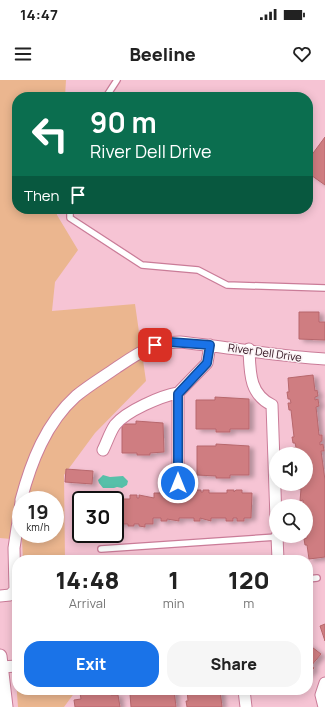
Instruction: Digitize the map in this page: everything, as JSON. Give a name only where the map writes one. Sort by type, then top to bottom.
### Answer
[{"type":"street","name":"River Dell Drive","points":[[24,491],[39,446],[49,428],[63,410],[76,396],[148,347],[170,342],[210,345],[299,358],[325,359]]},
{"type":"street","points":[[103,450],[114,426],[122,417],[167,395],[178,394],[207,363],[210,345]]},
{"type":"street","points":[[249,350],[252,386],[264,401],[272,405],[275,499]]},
{"type":"street","points":[[178,394],[178,483]]},
{"type":"street","name":"River Dell Drive","points":[[14,555],[15,543]]},
{"type":"street","points":[[277,543],[278,555]]},
{"type":"street","name":"River Dell Drive","points":[[0,596],[10,595],[12,593]]},
{"type":"street","points":[[6,707],[1,661],[12,664]]},
{"type":"street","points":[[324,707],[321,695],[325,683]]},
{"type":"street","points":[[245,695],[246,707]]},
{"type":"lane","points":[[109,92],[117,80]]},
{"type":"lane","points":[[70,214],[70,218],[142,265],[198,270],[227,285],[325,288]]},
{"type":"lane","points":[[101,549],[269,537]]},
{"type":"lane","points":[[313,578],[317,578]]},
{"type":"shaded area","points":[[0,80],[66,80],[65,92],[12,92],[12,214],[57,214],[78,250],[55,282],[52,311],[135,304],[146,381],[95,433],[64,475],[65,555],[23,555],[22,543],[64,543],[64,491],[12,491],[12,539],[0,538]]},
{"type":"shaded area","points":[[103,475],[110,477],[123,476],[128,481],[127,485],[122,488],[103,488],[98,480]]},
{"type":"shaded area","points":[[17,695],[73,695],[64,707],[18,707]]},
{"type":"building","points":[[325,137],[325,185],[313,177],[313,153]]},
{"type":"building","points":[[299,312],[319,312],[319,322],[325,322],[325,340],[299,339]]},
{"type":"building","points":[[313,375],[315,391],[317,390],[318,396],[315,397],[315,400],[318,399],[319,406],[316,407],[319,435],[322,435],[320,445],[323,444],[324,451],[321,451],[325,480],[325,557],[313,558],[313,555],[308,555],[307,545],[305,545],[305,543],[313,543],[313,499],[300,499],[301,491],[313,491],[313,447],[296,447],[295,443],[293,443],[292,437],[294,437],[291,410],[289,410],[288,403],[291,403],[290,399],[288,399],[287,392],[289,392],[288,378]]},
{"type":"building","points":[[215,397],[249,399],[249,429],[230,429],[230,432],[216,432],[216,429],[196,429],[196,400],[215,400]]},
{"type":"building","points":[[136,421],[163,423],[164,452],[150,453],[150,455],[122,453],[122,424],[136,424]]},
{"type":"building","points":[[216,444],[249,446],[249,475],[230,475],[230,478],[216,478],[216,476],[197,475],[197,446],[216,446]]},
{"type":"building","points":[[66,469],[93,471],[92,484],[65,482]]},
{"type":"building","points":[[163,490],[169,490],[169,493],[171,490],[177,490],[177,493],[194,493],[194,490],[201,490],[201,492],[203,492],[203,490],[209,490],[209,493],[227,493],[227,490],[234,490],[234,492],[236,490],[242,490],[242,493],[252,493],[251,518],[244,518],[244,521],[237,521],[237,518],[233,518],[233,521],[226,521],[226,518],[211,518],[211,521],[200,518],[200,521],[194,521],[194,518],[179,518],[179,521],[167,519],[167,521],[161,521],[161,518],[153,518],[153,524],[145,524],[145,527],[139,526],[139,524],[128,526],[128,524],[124,524],[124,499],[130,499],[130,495],[137,495],[137,498],[139,498],[139,495],[154,498],[154,493],[163,493]]},
{"type":"building","points":[[325,624],[325,641],[320,626]]},
{"type":"building","points":[[313,648],[321,654],[313,664]]},
{"type":"building","points":[[80,695],[118,695],[120,707],[75,707],[74,700],[81,699]]},
{"type":"building","points":[[130,695],[175,695],[176,707],[131,707]]},
{"type":"building","points":[[187,695],[221,695],[222,707],[187,707],[186,701],[188,701]]},
{"type":"route","points":[[155,345],[180,342],[210,345],[207,363],[178,394],[178,483]]}]
